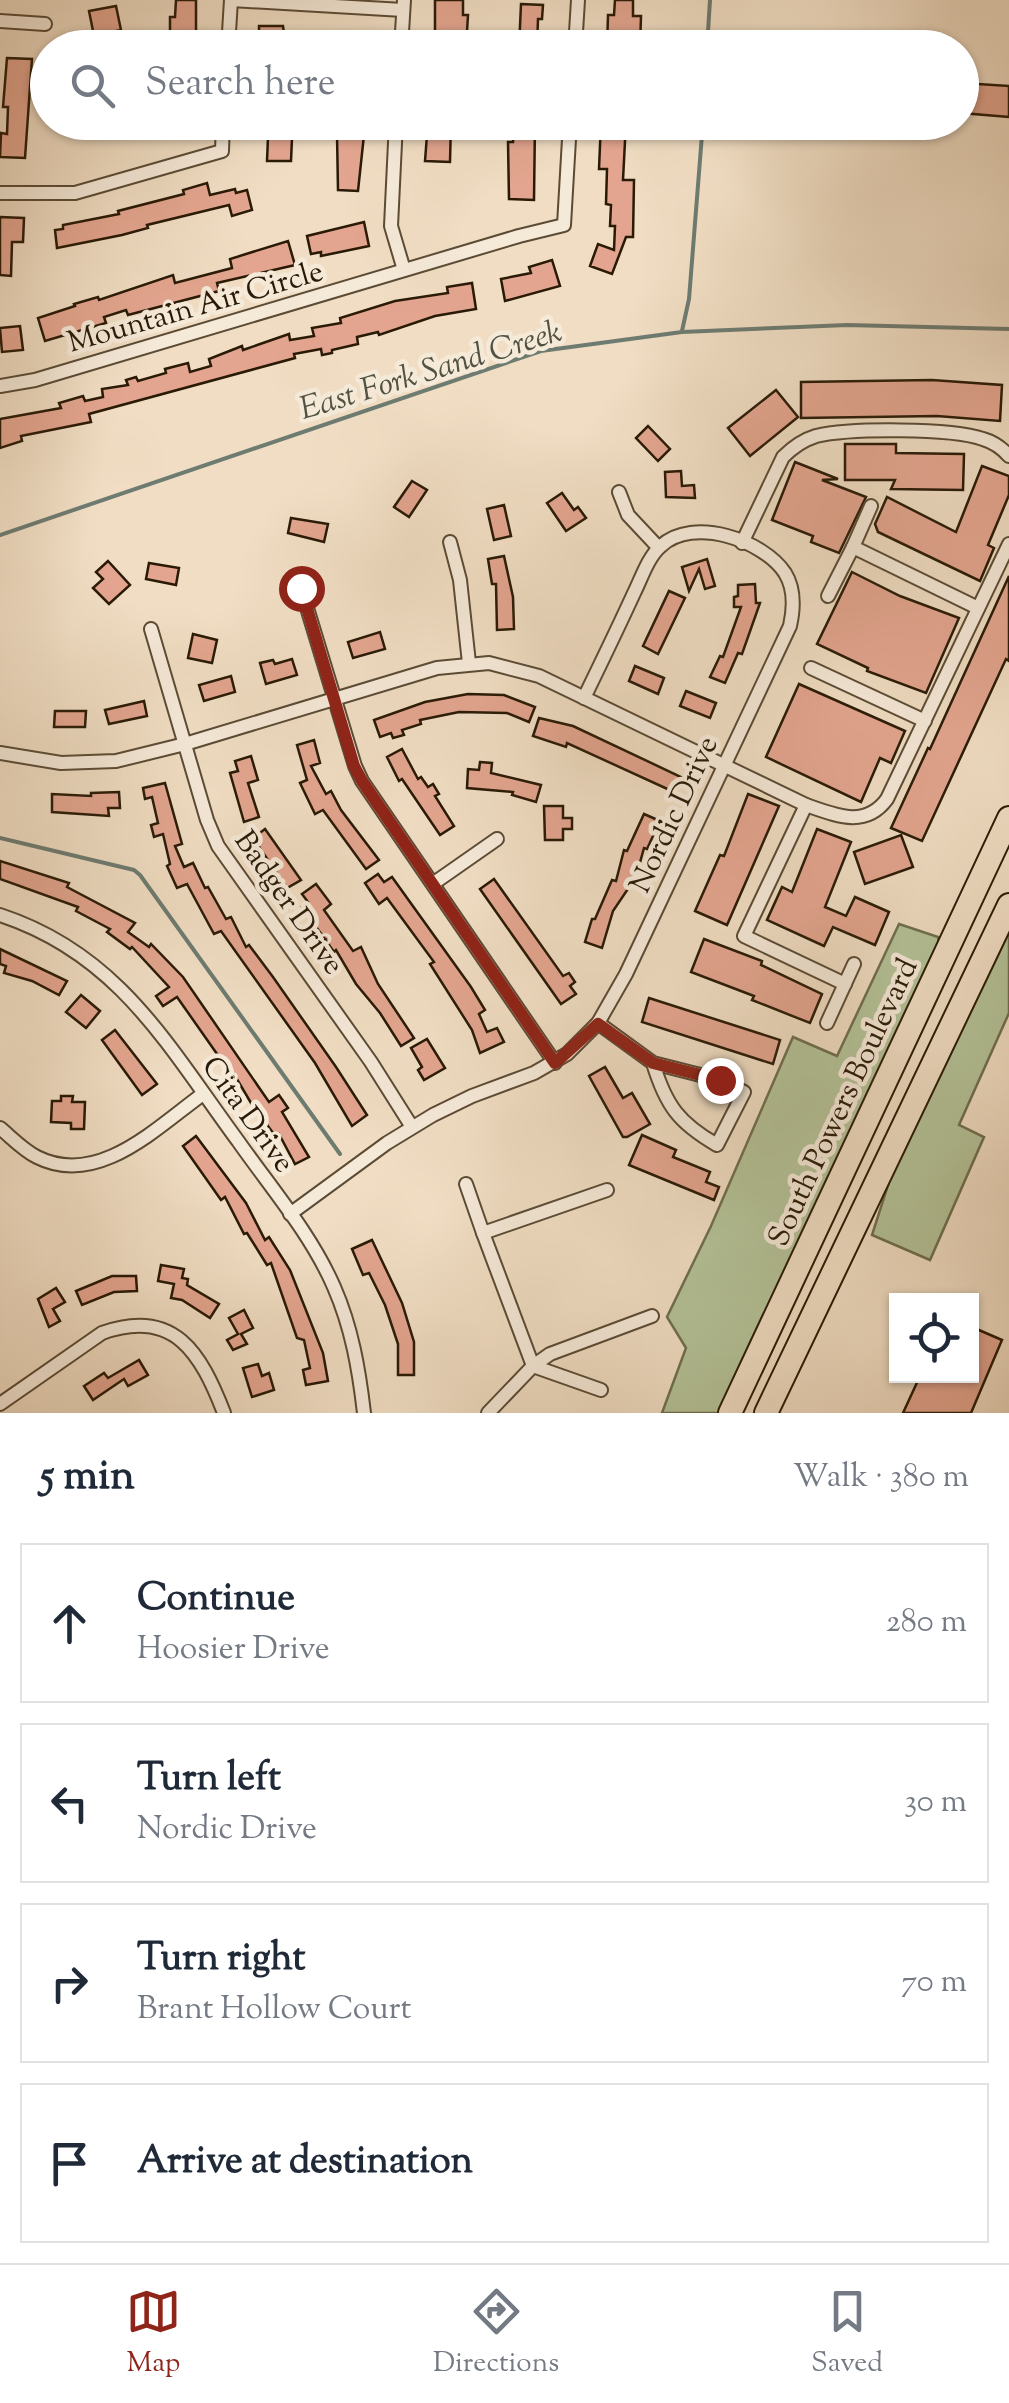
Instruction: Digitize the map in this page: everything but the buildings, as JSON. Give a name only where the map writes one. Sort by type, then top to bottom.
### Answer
[{"type":"highway","name":"South Powers Boulevard","points":[[730,1413],[1009,818]]},
{"type":"highway","points":[[766,1413],[1009,905]]},
{"type":"street","points":[[229,30],[231,0],[404,5],[402,30]]},
{"type":"street","points":[[576,30],[578,0]]},
{"type":"street","points":[[0,21],[45,24]]},
{"type":"street","points":[[0,194],[75,193],[222,151],[223,140]]},
{"type":"street","points":[[395,140],[391,226],[404,270]]},
{"type":"street","name":"Mountain Air Circle","points":[[0,386],[34,380],[564,225],[569,140]]},
{"type":"street","points":[[742,543],[783,457],[815,436],[915,432],[967,436],[992,443],[1009,456]]},
{"type":"street","points":[[584,698],[658,548],[628,515],[619,492]]},
{"type":"street","points":[[828,596],[871,506]]},
{"type":"street","name":"Nordic Drive","points":[[290,1214],[412,1128],[461,1101],[555,1063],[598,1024],[626,974],[794,611],[784,573],[764,554],[742,543],[703,530],[680,534],[658,548]]},
{"type":"street","points":[[450,542],[460,580],[469,663]]},
{"type":"street","points":[[0,753],[61,763],[95,763],[186,744],[437,668],[469,663],[506,665],[584,698],[806,805],[844,818],[868,816],[880,809],[1009,544]]},
{"type":"street","points":[[853,546],[978,608]]},
{"type":"street","points":[[301,588],[354,766],[362,781],[555,1063]]},
{"type":"street","name":"Badger Drive","points":[[151,629],[218,846],[360,1046],[412,1128]]},
{"type":"street","points":[[811,668],[925,721]]},
{"type":"street","points":[[806,805],[744,936],[845,984]]},
{"type":"street","points":[[434,883],[497,838]]},
{"type":"street","name":"Cita Drive","points":[[0,916],[67,944],[98,967],[142,1010],[290,1214],[326,1271],[348,1325],[364,1413]]},
{"type":"street","points":[[827,1023],[854,964]]},
{"type":"street","points":[[598,1024],[653,1063],[720,1080],[744,1092],[718,1146],[684,1126],[659,1083],[653,1063]]},
{"type":"street","points":[[0,1128],[46,1161],[70,1166],[96,1164],[125,1149],[203,1094]]},
{"type":"street","points":[[466,1184],[533,1366]]},
{"type":"street","points":[[484,1233],[607,1190]]},
{"type":"street","points":[[488,1413],[533,1366],[550,1354],[652,1316]]},
{"type":"street","points":[[0,1403],[102,1334],[118,1328],[148,1326],[175,1335],[195,1352],[224,1413]]},
{"type":"street","points":[[533,1366],[601,1390]]},
{"type":"green space","points":[[1009,905],[1009,1013],[959,1125],[984,1137],[930,1260],[872,1235],[914,1104]]},
{"type":"green space","points":[[899,924],[938,937],[942,959],[731,1413],[662,1413],[686,1348],[667,1317],[793,1037],[837,1056]]},
{"type":"waterway","points":[[708,30],[710,0]]},
{"type":"waterway","points":[[682,331],[689,299],[702,140]]},
{"type":"waterway","name":"East Fork Sand Creek","points":[[0,535],[541,351],[682,332],[847,325],[1009,329]]},
{"type":"waterway","points":[[0,838],[134,870],[140,875],[340,1154]]},
{"type":"route","points":[[301,588],[354,766],[362,781],[555,1063],[598,1024],[653,1063],[720,1080]]}]
